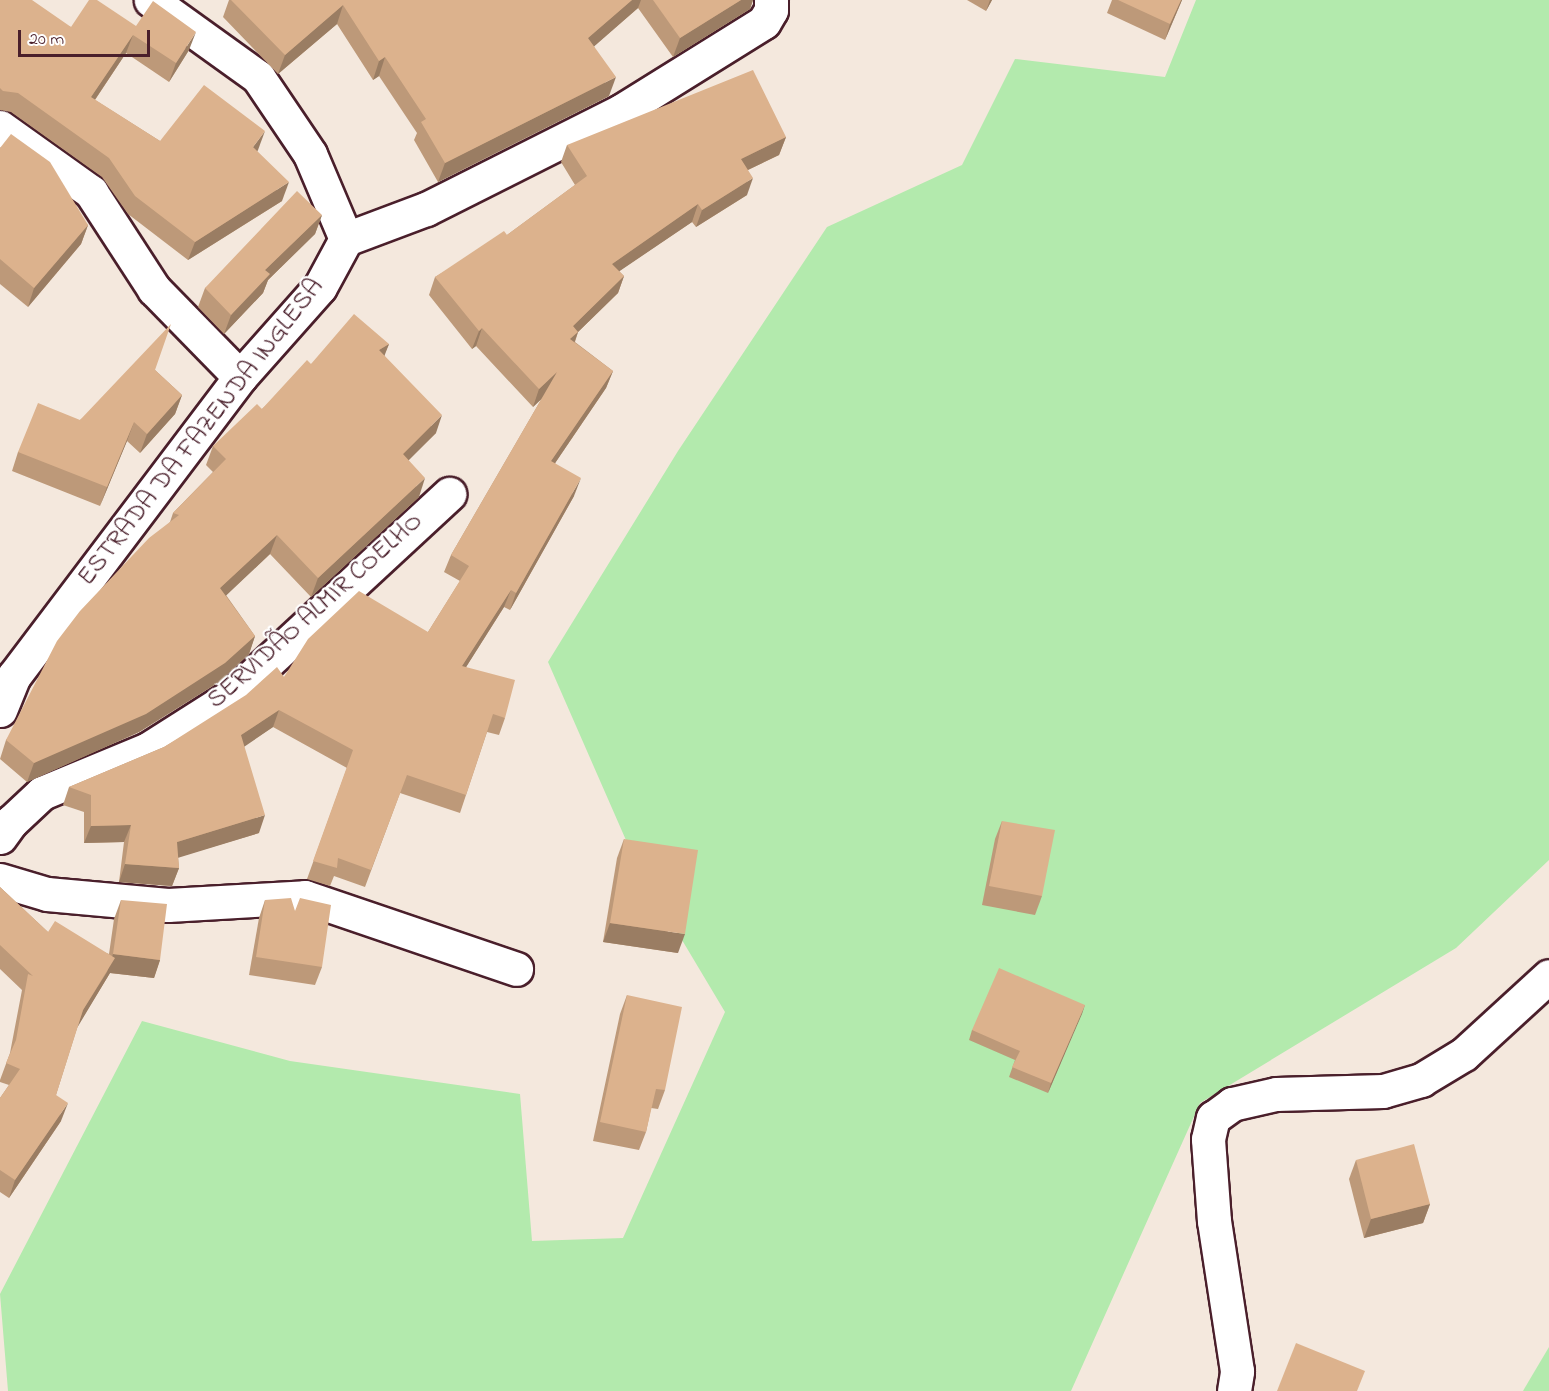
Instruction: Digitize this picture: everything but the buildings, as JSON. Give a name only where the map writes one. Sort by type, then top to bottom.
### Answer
[{"type":"street","points":[[151,0],[258,77],[310,154],[346,238],[426,209],[621,111],[764,22],[771,10],[771,0]]},
{"type":"street","points":[[0,127],[91,192],[154,289],[240,377]]},
{"type":"street","name":"ESTRADA DA FAZENDA INGLESA","points":[[0,710],[14,676],[240,377],[320,287],[346,238]]},
{"type":"street","name":"SERVIDÃO ALMIR COELHO","points":[[0,837],[11,822],[42,793],[148,750],[230,697],[449,494]]},
{"type":"street","points":[[0,880],[46,894],[168,905],[305,897],[516,969]]},
{"type":"street","points":[[1234,1391],[1237,1371],[1214,1221],[1208,1139],[1213,1118],[1232,1104],[1275,1094],[1383,1091],[1421,1080],[1464,1054],[1549,976]]},
{"type":"green space","points":[[1196,0],[1549,0],[1549,860],[1456,948],[1200,1103],[1071,1391],[8,1391],[0,1294],[142,1021],[290,1061],[520,1094],[532,1241],[623,1238],[725,1012],[636,863],[548,662],[678,451],[827,227],[962,165],[1015,59],[1165,77]]},
{"type":"green space","points":[[1549,1347],[1549,1391],[1523,1391],[1530,1379]]}]
